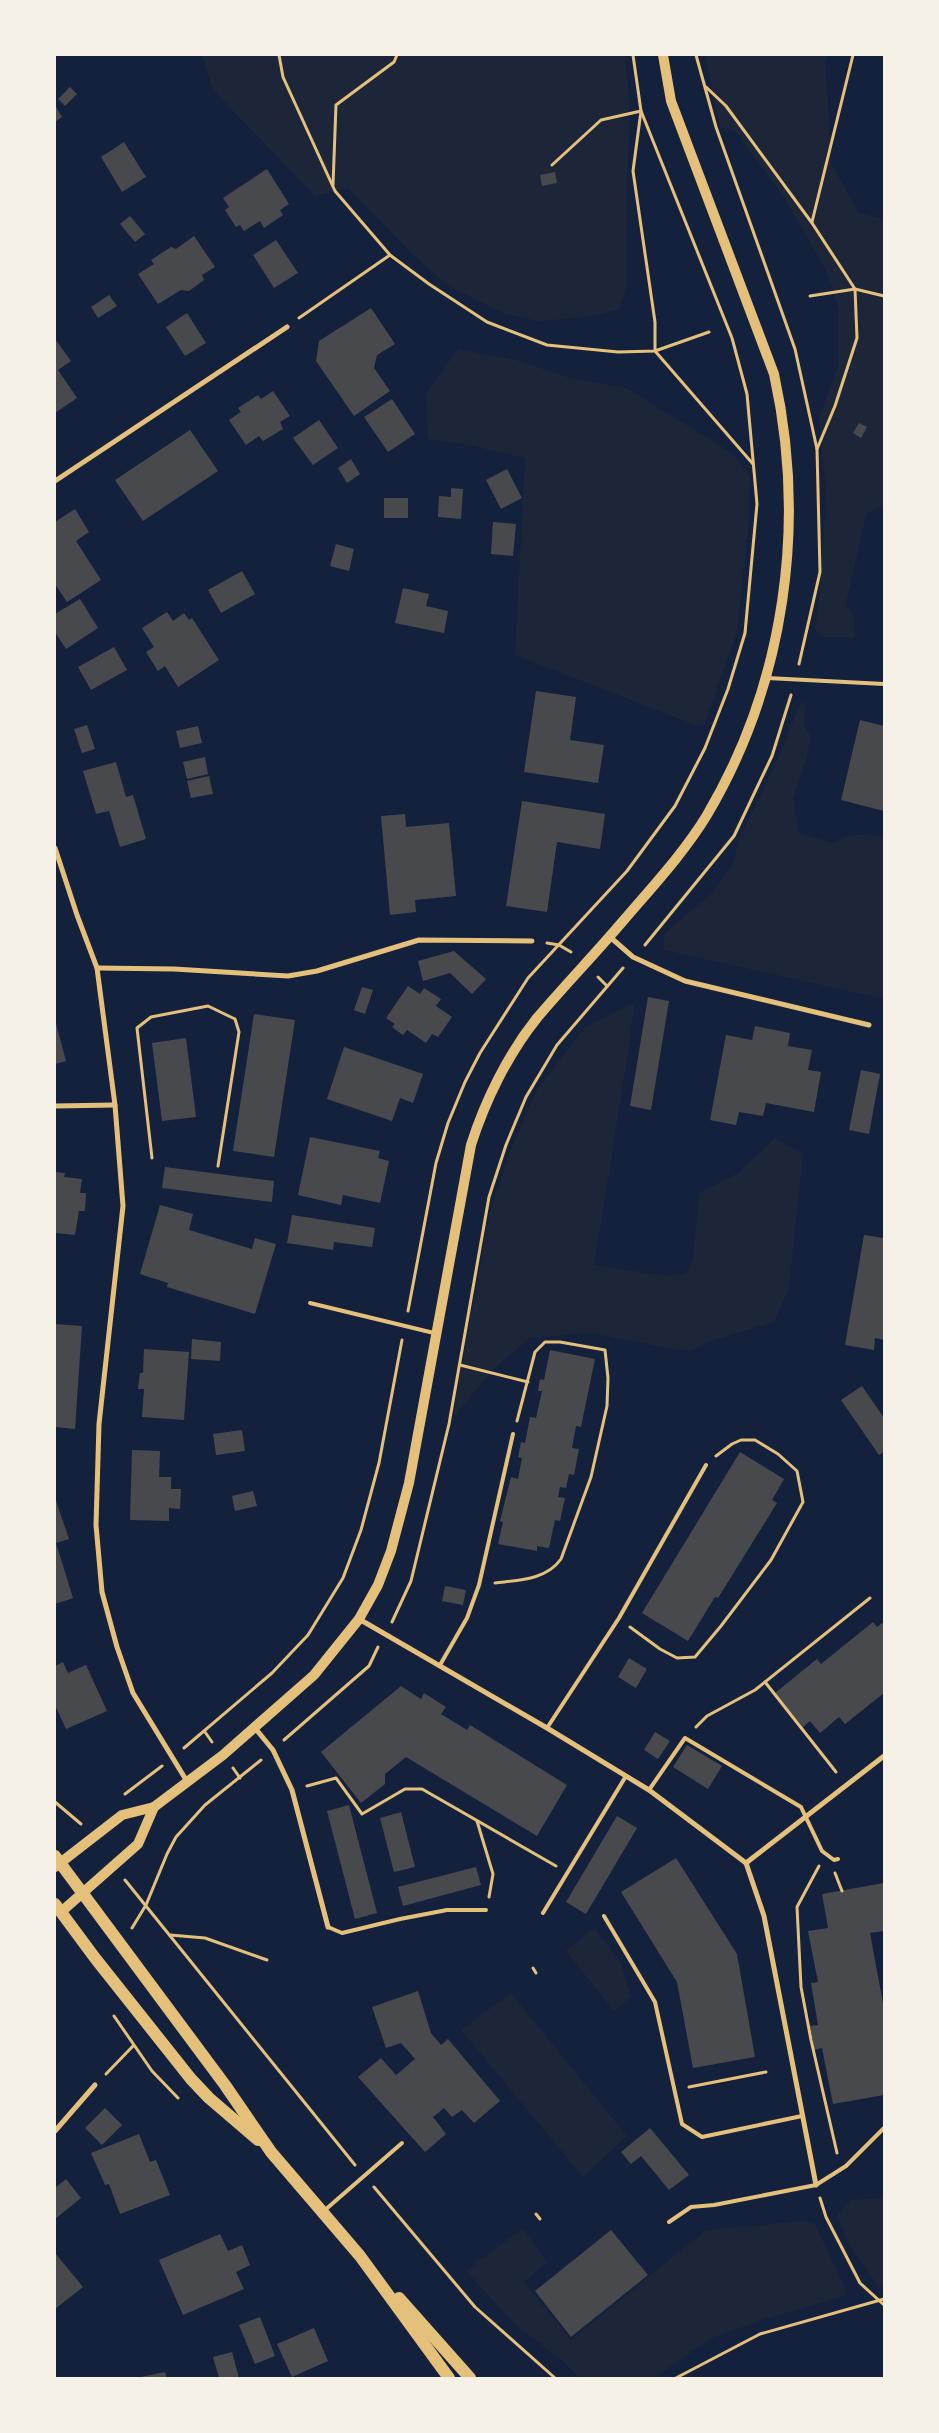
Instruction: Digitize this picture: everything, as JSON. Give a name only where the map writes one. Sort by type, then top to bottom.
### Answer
[{"type":"main road","points":[[470,2378],[455,2359],[360,2256],[271,2152],[225,2085],[135,1965],[84,1892],[57,1862],[122,1815],[154,1808],[188,1783],[255,1728],[314,1675],[359,1619],[378,1585],[396,1532],[409,1483],[471,1145],[478,1123],[503,1071],[536,1020],[610,937],[669,866],[706,816],[758,709],[781,620],[789,519],[788,479],[782,413],[774,374],[671,101],[663,55]]},
{"type":"main road","points":[[154,1808],[138,1844],[84,1892],[58,1908],[94,1958],[191,2079],[209,2098],[271,2152]]},
{"type":"main road","points":[[360,2256],[449,2378]]},
{"type":"street","points":[[55,481],[287,327]]},
{"type":"street","points":[[55,848],[97,968],[115,1105],[123,1206],[99,1424],[96,1525],[102,1592],[117,1648],[133,1693],[171,1759],[188,1783]]},
{"type":"street","points":[[610,937],[633,957],[685,981],[870,1025]]},
{"type":"street","points":[[97,968],[174,969],[288,976],[317,971],[419,940],[532,941]]},
{"type":"street","points":[[55,1106],[115,1105]]},
{"type":"street","points":[[359,1619],[548,1728],[649,1790],[746,1863],[764,1916],[816,2185]]},
{"type":"street","points":[[255,1728],[273,1750],[292,1790],[328,1927]]},
{"type":"street","points":[[746,1863],[884,1756]]},
{"type":"street","points":[[55,2131],[95,2085]]},
{"type":"lane","points":[[767,678],[884,684]]},
{"type":"lane","points":[[310,1303],[437,1333]]},
{"type":"lane","points":[[440,1665],[468,1618],[479,1585],[513,1434]]},
{"type":"lane","points":[[548,1728],[619,1618],[706,1465]]},
{"type":"lane","points":[[649,1790],[685,1738],[801,1807],[822,1851],[834,1860],[838,1859]]},
{"type":"lane","points":[[544,1913],[626,1776]]},
{"type":"lane","points":[[328,1927],[342,1934],[400,1919],[447,1910],[486,1910]]},
{"type":"lane","points":[[604,1916],[654,2002],[682,2124],[702,2137],[802,2116]]},
{"type":"lane","points":[[669,2222],[691,2206],[714,2205],[816,2185],[846,2166],[884,2128]]},
{"type":"lane","points":[[323,2212],[402,2143]]},
{"type":"path","points":[[279,55],[283,77],[333,187],[390,256],[487,322],[547,345],[610,352],[655,351],[709,332]]},
{"type":"path","points":[[333,187],[336,104],[394,62],[397,55]]},
{"type":"path","points":[[812,223],[853,55]]},
{"type":"path","points":[[706,87],[726,106],[812,223],[855,289],[857,338],[835,406],[817,449]]},
{"type":"path","points":[[552,165],[601,120],[641,111],[633,171],[655,322],[655,351],[753,464]]},
{"type":"path","points":[[287,327],[390,256]]},
{"type":"path","points":[[810,296],[855,289],[884,296]]},
{"type":"path","points":[[152,1158],[137,1028],[151,1017],[208,1006],[235,1019],[240,1032],[218,1166]]},
{"type":"path","points":[[479,1585],[537,1576],[549,1572],[555,1567],[570,1537],[591,1477],[607,1406],[608,1378],[605,1350],[560,1342],[545,1342],[536,1352],[513,1434]]},
{"type":"path","points":[[460,1365],[528,1382]]},
{"type":"path","points":[[619,1618],[660,1649],[677,1658],[694,1657],[762,1573],[779,1547],[803,1502],[797,1471],[778,1454],[755,1440],[748,1439],[721,1450],[706,1465]]},
{"type":"path","points":[[685,1738],[707,1716],[755,1690],[870,1598]]},
{"type":"path","points":[[764,1682],[836,1772]]},
{"type":"path","points":[[124,1794],[171,1759]]},
{"type":"path","points":[[292,1790],[336,1778],[362,1814],[405,1789],[422,1789],[567,1873]]},
{"type":"path","points":[[81,1824],[88,1819]]},
{"type":"path","points":[[477,1820],[493,1874],[486,1910]]},
{"type":"path","points":[[822,1851],[820,1863],[797,1907],[801,1988],[841,2169]]},
{"type":"path","points":[[146,1905],[364,2176],[475,2307],[555,2378]]},
{"type":"path","points":[[170,1935],[205,1938],[266,1960]]},
{"type":"path","points":[[533,1968],[536,1973]]},
{"type":"path","points":[[95,2085],[133,2046],[152,2071],[178,2098]]},
{"type":"path","points":[[674,2089],[766,2072]]},
{"type":"path","points":[[816,2185],[826,2217],[860,2283],[884,2304]]},
{"type":"path","points":[[536,2214],[540,2219]]},
{"type":"path","points":[[676,2378],[760,2334],[884,2299]]},
{"type":"shaded area","points":[[202,55],[625,55],[630,112],[627,176],[627,284],[619,310],[579,318],[538,321],[503,313],[450,287],[414,256],[348,188],[315,196],[213,90]]},
{"type":"shaded area","points":[[705,55],[828,55],[825,64],[832,165],[859,213],[884,219],[884,504],[866,515],[846,604],[855,618],[855,637],[824,637],[815,630],[820,592],[826,494],[819,418],[839,363],[839,310],[826,270],[782,194],[735,131],[720,127]]},
{"type":"shaded area","points":[[458,349],[516,360],[567,377],[626,388],[732,453],[750,476],[749,519],[737,632],[703,728],[515,655],[525,458],[464,444],[428,439],[426,393]]},
{"type":"shaded area","points":[[801,702],[805,704],[804,726],[811,736],[807,757],[793,798],[799,833],[833,843],[845,837],[858,835],[884,838],[884,999],[664,950],[664,934],[714,891],[734,861],[738,842],[779,756]]},
{"type":"shaded area","points":[[634,1003],[630,1041],[594,1265],[667,1276],[685,1274],[693,1260],[699,1193],[738,1173],[775,1138],[803,1154],[789,1288],[774,1322],[711,1341],[691,1351],[591,1333],[530,1338],[493,1369],[455,1416],[454,1408],[489,1216],[509,1154],[537,1089],[586,1026]]},
{"type":"shaded area","points":[[594,1928],[620,1961],[631,1997],[614,2011],[566,1951]]},
{"type":"shaded area","points":[[511,1993],[627,2136],[583,2177],[461,2030]]},
{"type":"shaded area","points":[[884,2191],[884,2286],[879,2287],[848,2243],[837,2215],[851,2200],[882,2198]]},
{"type":"shaded area","points":[[804,2221],[815,2224],[846,2290],[844,2296],[765,2319],[712,2338],[654,2378],[580,2378],[566,2364],[516,2325],[466,2271],[523,2228],[547,2262],[524,2282],[571,2340],[706,2230]]},
{"type":"building","points":[[70,87],[77,94],[65,106],[58,99]]},
{"type":"building","points":[[55,105],[62,117],[55,122]]},
{"type":"building","points":[[124,142],[146,177],[122,192],[101,157]]},
{"type":"building","points":[[267,169],[289,204],[280,210],[283,215],[264,228],[260,221],[244,231],[240,225],[236,227],[225,210],[229,207],[223,198]]},
{"type":"building","points":[[555,172],[557,183],[542,186],[540,175]]},
{"type":"building","points":[[130,216],[145,234],[135,242],[120,224]]},
{"type":"building","points":[[194,236],[215,267],[202,275],[204,280],[189,291],[181,290],[158,304],[138,274],[154,264],[151,260],[171,247],[176,249]]},
{"type":"building","points":[[276,240],[298,273],[274,288],[253,255]]},
{"type":"building","points":[[109,295],[117,306],[98,318],[91,307]]},
{"type":"building","points":[[371,308],[395,344],[377,355],[374,368],[390,391],[354,416],[316,361],[319,341]]},
{"type":"building","points":[[187,313],[206,343],[185,356],[166,327]]},
{"type":"building","points":[[55,339],[71,361],[58,370],[77,398],[55,413]]},
{"type":"building","points":[[273,391],[290,416],[280,422],[283,429],[263,441],[259,436],[246,445],[229,420],[241,412],[238,408],[258,395],[261,399]]},
{"type":"building","points":[[392,399],[415,434],[388,452],[364,417]]},
{"type":"building","points":[[319,420],[338,448],[313,465],[293,438]]},
{"type":"building","points":[[859,423],[867,427],[861,438],[853,433]]},
{"type":"building","points":[[190,430],[218,471],[143,521],[115,480]]},
{"type":"building","points":[[351,459],[360,474],[347,483],[338,468]]},
{"type":"building","points":[[507,469],[522,498],[501,509],[486,480]]},
{"type":"building","points":[[451,488],[463,489],[461,519],[438,517],[439,496],[451,497]]},
{"type":"building","points":[[384,498],[408,498],[408,518],[384,518]]},
{"type":"building","points":[[75,509],[89,532],[76,541],[101,580],[67,602],[55,584],[55,522]]},
{"type":"building","points":[[493,522],[516,524],[513,556],[491,554]]},
{"type":"building","points":[[336,544],[354,549],[349,571],[330,566]]},
{"type":"building","points":[[242,571],[255,594],[221,613],[208,590]]},
{"type":"building","points":[[403,588],[429,594],[426,606],[448,611],[444,633],[395,623]]},
{"type":"building","points":[[80,599],[98,628],[66,649],[55,632],[55,614]]},
{"type":"building","points":[[167,612],[173,621],[184,613],[189,620],[192,618],[219,660],[178,687],[165,666],[158,671],[146,652],[154,647],[142,628]]},
{"type":"building","points":[[114,647],[127,670],[91,690],[78,667]]},
{"type":"building","points":[[536,691],[576,697],[570,740],[604,745],[598,783],[524,772]]},
{"type":"building","points":[[860,720],[884,726],[884,811],[841,800]]},
{"type":"building","points":[[87,725],[95,749],[82,753],[74,729]]},
{"type":"building","points":[[198,726],[202,743],[180,748],[176,731]]},
{"type":"building","points":[[205,757],[208,774],[187,779],[183,762]]},
{"type":"building","points":[[116,762],[126,797],[133,795],[146,839],[120,847],[109,811],[96,814],[83,771]]},
{"type":"building","points":[[209,776],[213,794],[191,798],[187,781]]},
{"type":"building","points":[[522,801],[605,814],[600,849],[557,842],[547,912],[506,906]]},
{"type":"building","points":[[405,814],[406,827],[449,823],[456,896],[415,900],[416,912],[390,915],[381,816]]},
{"type":"building","points":[[454,951],[486,979],[472,994],[450,973],[423,981],[418,961]]},
{"type":"building","points":[[408,986],[420,994],[424,988],[441,999],[436,1006],[452,1017],[438,1037],[432,1034],[426,1043],[407,1030],[403,1035],[392,1027],[395,1024],[386,1018]]},
{"type":"building","points":[[362,987],[373,990],[365,1014],[354,1010]]},
{"type":"building","points":[[648,997],[669,1001],[651,1110],[630,1106]]},
{"type":"building","points":[[254,1014],[295,1020],[274,1157],[233,1151]]},
{"type":"building","points":[[55,1020],[66,1061],[55,1064]]},
{"type":"building","points":[[755,1026],[790,1033],[788,1046],[812,1050],[808,1070],[821,1072],[814,1112],[766,1103],[763,1116],[739,1112],[736,1125],[710,1120],[726,1035],[752,1040]]},
{"type":"building","points":[[186,1038],[196,1117],[162,1121],[152,1043]]},
{"type":"building","points":[[344,1047],[423,1074],[413,1103],[400,1098],[392,1121],[327,1099]]},
{"type":"building","points":[[861,1070],[880,1074],[869,1134],[849,1130]]},
{"type":"building","points":[[310,1137],[380,1151],[378,1158],[389,1161],[380,1203],[343,1195],[341,1205],[298,1195]]},
{"type":"building","points":[[165,1167],[274,1181],[272,1202],[162,1188]]},
{"type":"building","points":[[55,1172],[65,1173],[64,1177],[82,1179],[80,1193],[86,1193],[85,1211],[79,1211],[75,1235],[55,1233]]},
{"type":"building","points":[[160,1205],[193,1214],[189,1230],[252,1249],[255,1238],[276,1244],[255,1314],[167,1287],[168,1283],[140,1274]]},
{"type":"building","points":[[292,1215],[375,1228],[372,1247],[334,1242],[333,1250],[287,1243]]},
{"type":"building","points":[[864,1235],[884,1238],[884,1340],[875,1338],[874,1350],[845,1345]]},
{"type":"building","points":[[55,1324],[82,1326],[75,1429],[55,1427]]},
{"type":"building","points":[[192,1339],[221,1342],[220,1361],[191,1359]]},
{"type":"building","points":[[144,1349],[189,1352],[184,1420],[142,1417],[144,1389],[138,1389],[140,1373],[143,1373]]},
{"type":"building","points":[[550,1350],[595,1359],[581,1427],[576,1426],[572,1448],[579,1449],[574,1475],[569,1474],[566,1488],[560,1487],[558,1497],[565,1498],[560,1521],[555,1520],[549,1548],[537,1546],[537,1551],[498,1544],[503,1522],[500,1521],[511,1477],[518,1479],[522,1458],[518,1457],[521,1442],[525,1443],[530,1417],[536,1418],[542,1391],[538,1391],[540,1379],[544,1380]]},
{"type":"building","points":[[862,1386],[884,1418],[884,1452],[879,1455],[841,1400]]},
{"type":"building","points":[[242,1430],[245,1451],[216,1455],[213,1434]]},
{"type":"building","points":[[132,1450],[160,1451],[159,1477],[171,1477],[171,1489],[181,1489],[180,1509],[169,1508],[169,1521],[130,1520]]},
{"type":"building","points":[[740,1452],[784,1479],[772,1500],[777,1503],[718,1598],[715,1597],[688,1641],[642,1613]]},
{"type":"building","points":[[253,1491],[257,1506],[235,1511],[232,1496]]},
{"type":"building","points":[[55,1498],[69,1539],[56,1543],[73,1598],[55,1604]]},
{"type":"building","points":[[445,1586],[466,1590],[463,1605],[442,1601]]},
{"type":"building","points":[[873,1622],[877,1627],[882,1623],[884,1625],[884,1693],[845,1724],[839,1717],[820,1733],[810,1721],[803,1727],[775,1693],[817,1659],[821,1664]]},
{"type":"building","points":[[629,1658],[647,1669],[636,1688],[618,1677]]},
{"type":"building","points":[[63,1662],[68,1673],[86,1665],[107,1711],[66,1729],[55,1705],[55,1666]]},
{"type":"building","points":[[401,1686],[421,1699],[424,1693],[446,1707],[441,1714],[467,1730],[470,1725],[567,1785],[537,1836],[406,1757],[385,1774],[385,1784],[361,1803],[321,1752]]},
{"type":"building","points":[[655,1732],[670,1741],[658,1759],[644,1750]]},
{"type":"building","points":[[687,1745],[722,1766],[708,1789],[673,1767]]},
{"type":"building","points":[[349,1805],[377,1913],[355,1919],[327,1811]]},
{"type":"building","points":[[401,1812],[415,1867],[394,1872],[380,1818]]},
{"type":"building","points":[[617,1816],[637,1828],[586,1914],[566,1902]]},
{"type":"building","points":[[676,1858],[737,1954],[755,2057],[693,2068],[677,1982],[621,1892]]},
{"type":"building","points":[[476,1867],[481,1885],[403,1906],[398,1887]]},
{"type":"building","points":[[884,1883],[884,1931],[870,1933],[884,2009],[884,2095],[833,2104],[822,2048],[814,2050],[810,2026],[818,2025],[811,1983],[818,1982],[808,1931],[828,1928],[822,1894]]},
{"type":"building","points":[[418,1991],[431,2033],[441,2045],[448,2039],[500,2101],[474,2123],[462,2110],[452,2117],[444,2108],[433,2117],[446,2134],[425,2152],[358,2077],[381,2058],[396,2075],[415,2059],[401,2043],[386,2048],[372,2007]]},
{"type":"building","points":[[105,2108],[122,2125],[102,2145],[85,2128]]},
{"type":"building","points":[[650,2128],[689,2175],[669,2190],[641,2156],[631,2164],[621,2152]]},
{"type":"building","points":[[139,2134],[150,2162],[156,2160],[170,2195],[120,2214],[109,2184],[105,2185],[91,2153]]},
{"type":"building","points":[[66,2179],[81,2198],[55,2219],[55,2188]]},
{"type":"building","points":[[611,2230],[648,2275],[571,2337],[535,2291]]},
{"type":"building","points":[[220,2234],[228,2251],[242,2245],[250,2265],[236,2272],[244,2289],[183,2315],[159,2260]]},
{"type":"building","points":[[55,2253],[83,2287],[55,2309]]},
{"type":"building","points":[[260,2317],[275,2356],[255,2364],[239,2325]]},
{"type":"building","points":[[314,2328],[328,2361],[292,2377],[277,2344]]},
{"type":"building","points":[[232,2352],[239,2378],[219,2378],[213,2357]]},
{"type":"building","points":[[165,2372],[167,2378],[141,2378],[141,2377]]}]
